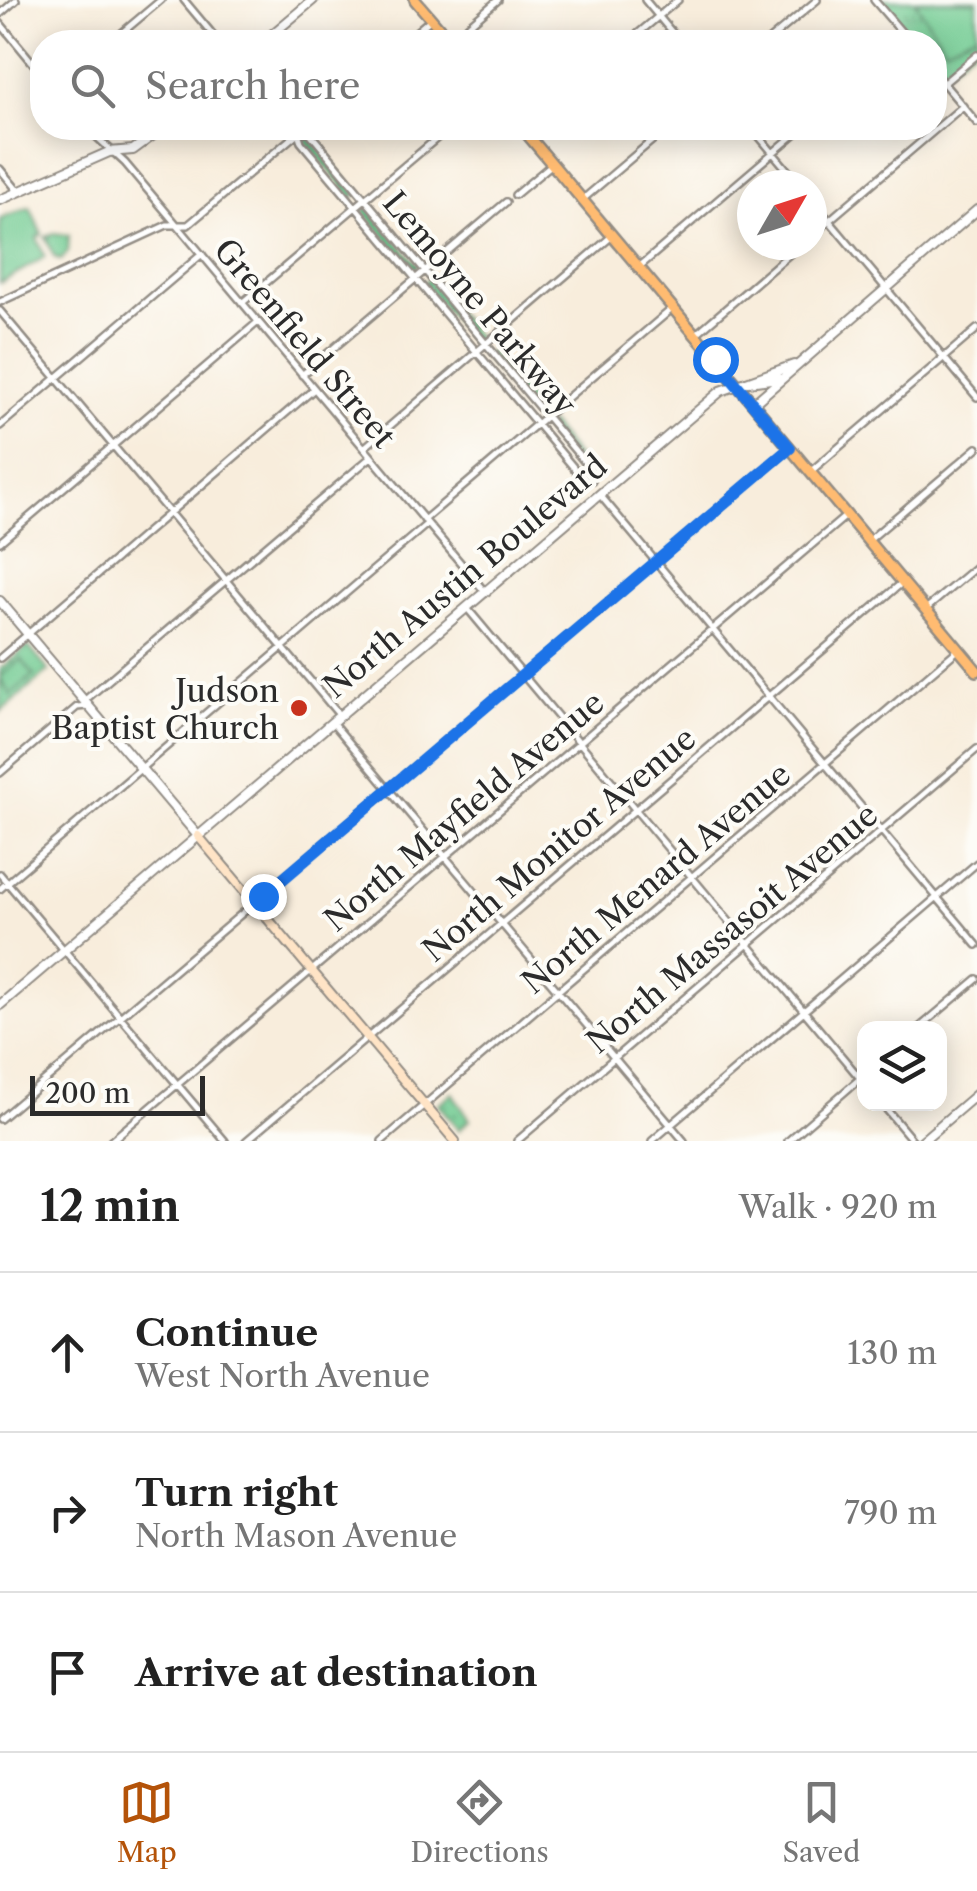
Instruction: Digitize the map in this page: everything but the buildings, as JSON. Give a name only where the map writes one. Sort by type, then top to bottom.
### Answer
[{"type":"main road","points":[[415,0],[440,30]]},
{"type":"main road","points":[[534,140],[695,335],[741,383],[753,404],[977,671]]},
{"type":"main road","points":[[198,836],[456,1141]]},
{"type":"street","points":[[0,14],[16,0]]},
{"type":"street","points":[[125,30],[161,0]]},
{"type":"street","points":[[184,0],[209,30]]},
{"type":"street","points":[[278,30],[314,0]]},
{"type":"street","points":[[464,30],[498,0]]},
{"type":"street","points":[[645,0],[670,30]]},
{"type":"street","points":[[642,30],[678,0]]},
{"type":"street","points":[[781,30],[817,0]]},
{"type":"street","points":[[874,0],[897,30]]},
{"type":"street","points":[[418,30],[431,19]]},
{"type":"street","points":[[0,24],[30,60]]},
{"type":"street","points":[[947,80],[977,54]]},
{"type":"street","points":[[947,87],[977,122]]},
{"type":"street","points":[[947,120],[963,106]]},
{"type":"street","name":"Greenfield Street","points":[[98,140],[125,163],[485,592]]},
{"type":"street","points":[[0,200],[109,152],[134,150],[147,140]]},
{"type":"street","points":[[0,302],[167,225],[188,225],[289,140]]},
{"type":"street","name":"Lemoyne Parkway","points":[[301,140],[584,480],[592,480],[593,472],[315,140]]},
{"type":"street","points":[[242,303],[435,140]]},
{"type":"street","points":[[582,200],[652,140]]},
{"type":"street","points":[[762,140],[787,170]]},
{"type":"street","points":[[639,268],[788,140]]},
{"type":"street","points":[[829,220],[923,140]]},
{"type":"street","points":[[515,195],[552,164]]},
{"type":"street","points":[[0,169],[18,191]]},
{"type":"street","points":[[302,375],[506,202]]},
{"type":"street","points":[[753,404],[977,210]]},
{"type":"street","points":[[827,218],[977,397]]},
{"type":"street","points":[[364,448],[612,236]]},
{"type":"street","points":[[0,426],[202,254]]},
{"type":"street","points":[[695,335],[782,260]]},
{"type":"street","points":[[0,890],[673,308]]},
{"type":"street","points":[[0,311],[283,648],[388,789],[684,1141]]},
{"type":"street","points":[[0,542],[258,322]]},
{"type":"street","points":[[810,472],[977,328]]},
{"type":"street","points":[[741,383],[794,365]]},
{"type":"street","points":[[741,383],[782,377]]},
{"type":"street","name":"North Austin Boulevard","points":[[0,1004],[721,391],[741,383]]},
{"type":"street","points":[[0,658],[314,389]]},
{"type":"street","points":[[0,1119],[790,448]]},
{"type":"street","points":[[868,541],[977,448]]},
{"type":"street","points":[[0,773],[371,456]]},
{"type":"street","points":[[600,495],[977,945]]},
{"type":"street","name":"North Mayfield Avenue","points":[[111,1141],[846,516]]},
{"type":"street","points":[[926,610],[977,566]]},
{"type":"street","name":"North Monitor Avenue","points":[[246,1141],[902,582]]},
{"type":"street","points":[[0,601],[138,772],[198,836]]},
{"type":"street","points":[[467,608],[857,1072]]},
{"type":"street","name":"North Menard Avenue","points":[[382,1141],[959,650]]},
{"type":"street","name":"North Massasoit Avenue","points":[[517,1141],[977,749]]},
{"type":"street","points":[[652,1141],[977,863]]},
{"type":"street","points":[[0,874],[225,1141]]},
{"type":"street","points":[[928,1021],[977,979]]},
{"type":"street","points":[[788,1141],[857,1084]]},
{"type":"street","points":[[922,1141],[977,1094]]},
{"type":"street","points":[[888,1111],[913,1141]]},
{"type":"green space","points":[[881,0],[977,0],[977,45],[947,70],[947,30],[906,30]]},
{"type":"green space","points":[[976,1],[977,33],[947,47],[947,30],[933,30],[916,3]]},
{"type":"green space","points":[[304,140],[312,140],[357,194],[352,198]]},
{"type":"green space","points":[[30,207],[42,234],[37,238],[45,257],[0,283],[0,219]]},
{"type":"green space","points":[[368,207],[418,266],[412,270],[363,211]]},
{"type":"green space","points":[[54,233],[69,235],[68,252],[61,260],[54,257],[45,237]]},
{"type":"green space","points":[[428,279],[478,338],[473,343],[423,283]]},
{"type":"green space","points":[[489,351],[539,411],[534,415],[484,356]]},
{"type":"green space","points":[[550,424],[591,474],[590,477],[545,428]]},
{"type":"green space","points":[[28,646],[49,671],[0,712],[0,669]]},
{"type":"green space","points":[[21,659],[34,675],[10,695],[0,677]]},
{"type":"green space","points":[[452,1093],[470,1119],[459,1130],[438,1104]]},
{"type":"place","name":"Judson Baptist Church","points":[[299,708]]},
{"type":"route","points":[[263,896],[790,448],[715,359]]}]
